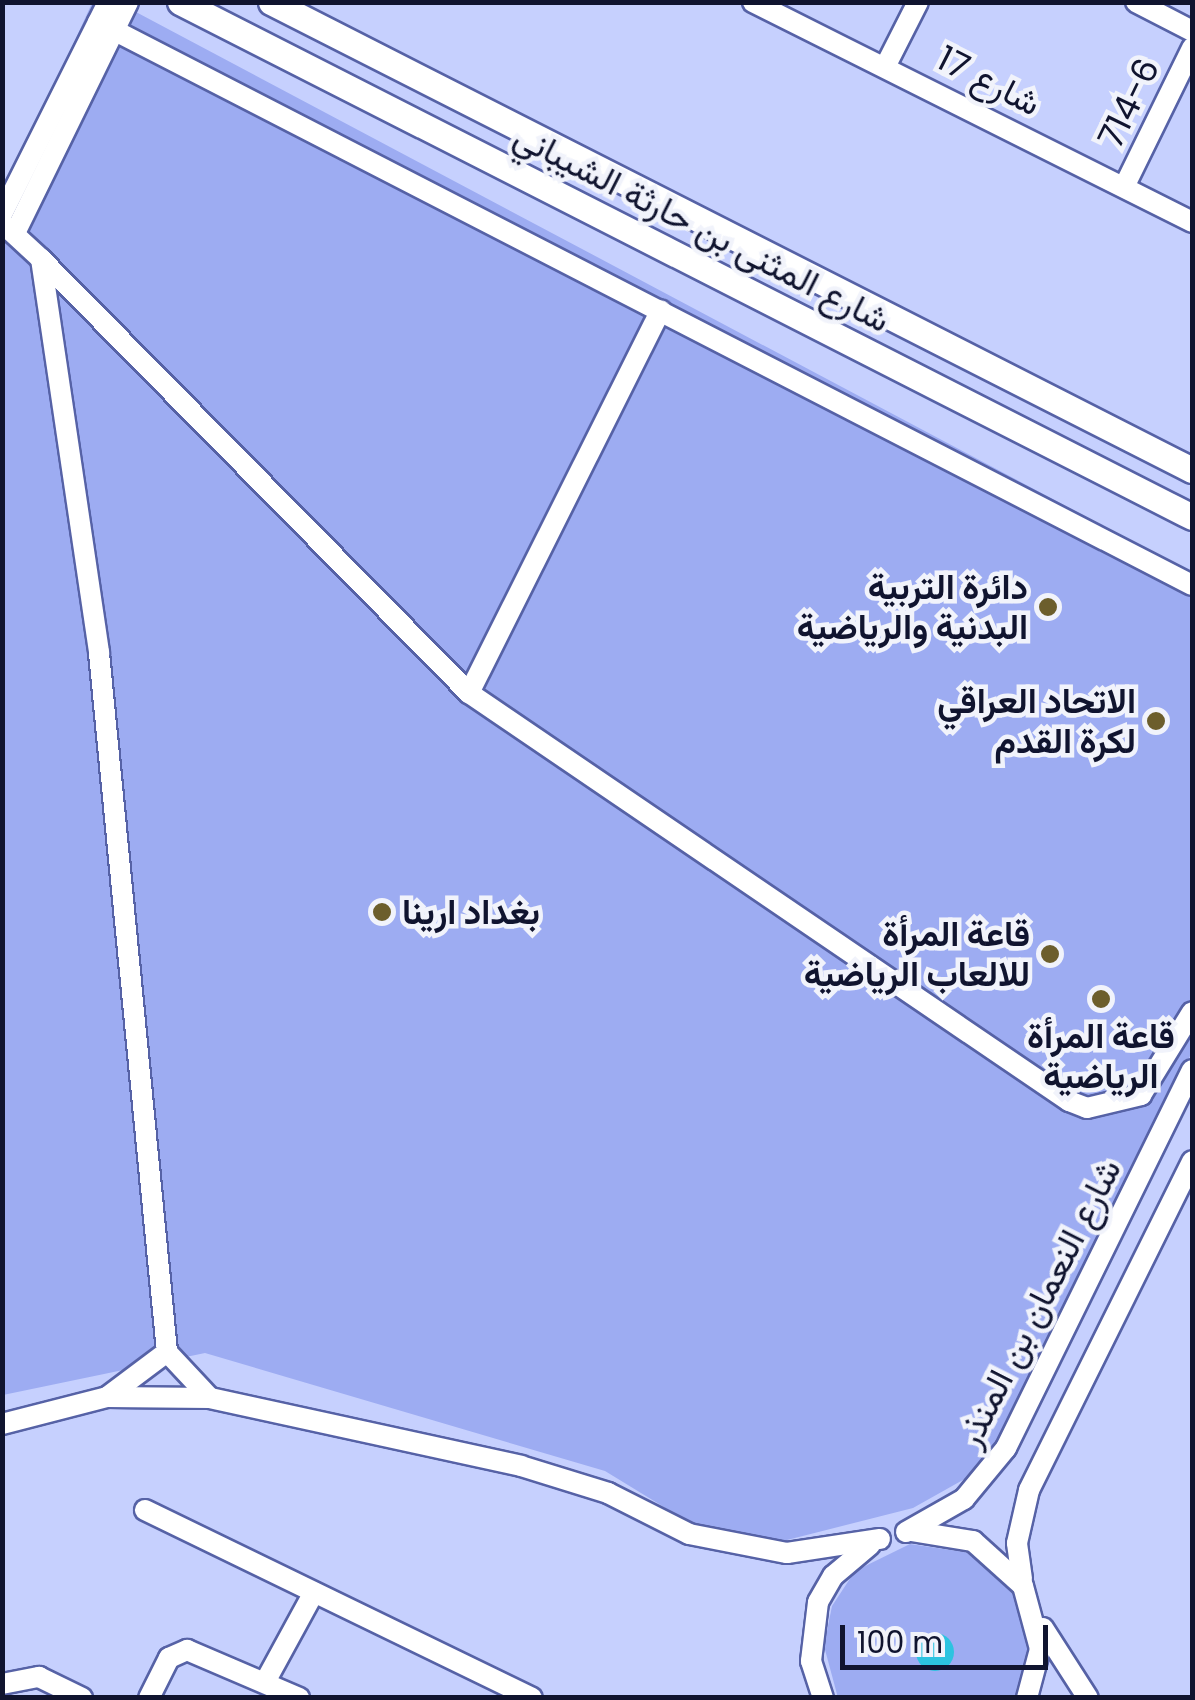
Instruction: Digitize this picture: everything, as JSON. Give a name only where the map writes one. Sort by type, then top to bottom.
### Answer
[{"type":"main road","name":"شارع المثنى بن حارثة الشيباني","points":[[180,2],[1192,517]]},
{"type":"main road","name":"شارع المثنى بن حارثة الشيباني","points":[[271,2],[1192,470]]},
{"type":"street","points":[[2,214],[107,18],[128,2]]},
{"type":"street","name":"شارع 17","points":[[754,2],[1192,222]]},
{"type":"street","points":[[886,65],[918,2]]},
{"type":"street","points":[[1136,2],[1192,31]]},
{"type":"street","points":[[107,18],[9,228],[468,693],[1070,1101],[1088,1108],[1141,1094],[1192,1012]]},
{"type":"street","points":[[107,18],[1192,585]]},
{"type":"street","name":"714-6","points":[[1124,187],[1192,48]]},
{"type":"street","points":[[41,259],[99,653],[167,1352],[210,1398]]},
{"type":"street","points":[[468,693],[662,310]]},
{"type":"street","name":"شارع النعمان بن المنذر","points":[[906,1532],[964,1499],[1006,1448],[1192,1070]]},
{"type":"street","name":"شارع النعمان بن المنذر","points":[[1023,1586],[1017,1543],[1023,1505],[1192,1160]]},
{"type":"street","points":[[107,1397],[167,1352]]},
{"type":"street","points":[[2,1424],[107,1397],[210,1398],[521,1466],[608,1493],[690,1534],[787,1553],[906,1532],[973,1541],[1023,1586],[1088,1698]]},
{"type":"street","points":[[146,1510],[532,1698]]},
{"type":"street","points":[[823,1698],[810,1661],[818,1602],[833,1576],[880,1539]]},
{"type":"street","points":[[265,1682],[314,1592]]},
{"type":"street","points":[[1028,1698],[1040,1649],[1034,1608]]},
{"type":"street","points":[[149,1698],[170,1658],[187,1650],[299,1698]]},
{"type":"street","points":[[2,1684],[38,1677],[82,1698]]},
{"type":"shaded area","points":[[92,3],[119,3],[1192,573],[1192,1052],[986,1467],[913,1508],[783,1541],[695,1526],[605,1471],[205,1353],[3,1395],[3,198]]},
{"type":"shaded area","points":[[910,1544],[971,1553],[1016,1596],[1029,1656],[1016,1697],[838,1698],[824,1646],[832,1606],[855,1571]]},
{"type":"shaded area","points":[[935,1633],[949,1638],[954,1652],[949,1666],[935,1671],[921,1666],[916,1652],[921,1638]]},
{"type":"place","name":"دائرة التربية البدنية والرياضية","points":[[1048,607]]},
{"type":"place","name":"الاتحاد العراقي لكرة القدم","points":[[1156,721]]},
{"type":"place","name":"بغداد ارينا","points":[[382,912]]},
{"type":"place","name":"قاعة المرأة للالعاب الرياضية","points":[[1050,954]]},
{"type":"place","name":"قاعة المرأة الرياضية","points":[[1101,999]]}]
